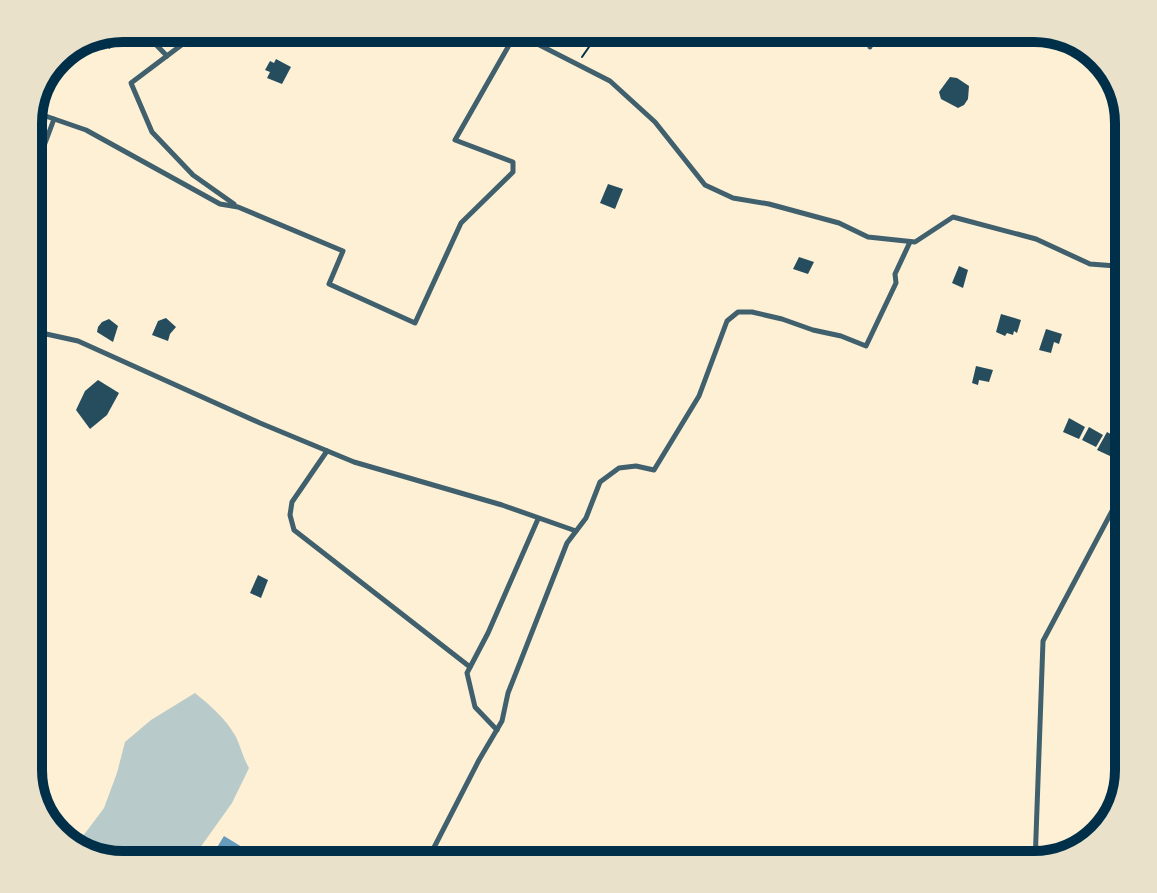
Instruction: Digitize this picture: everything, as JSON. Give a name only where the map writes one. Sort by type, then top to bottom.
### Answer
[{"type":"street","points":[[154,42],[167,56]]},
{"type":"street","points":[[186,42],[131,83],[152,132],[193,175],[238,207],[343,251],[329,284],[415,323],[461,223],[513,172],[513,162],[455,140],[511,42]]},
{"type":"street","points":[[534,42],[610,81],[655,122],[705,185],[733,198],[769,204],[839,223],[868,237],[910,242],[915,242],[953,217],[1036,239],[1090,264],[1115,266]]},
{"type":"street","points":[[870,47],[871,42]]},
{"type":"street","points":[[43,115],[102,138],[220,204],[238,207]]},
{"type":"street","points":[[42,151],[54,119]]},
{"type":"street","points":[[432,851],[502,721],[508,693],[567,543],[586,518],[600,482],[619,468],[636,466],[654,470],[699,396],[727,321],[738,312],[752,312],[841,336],[866,346],[896,283],[895,274],[910,242]]},
{"type":"street","points":[[42,333],[78,341],[354,462],[490,501],[576,531]]},
{"type":"street","points":[[327,451],[292,502],[290,515],[294,530],[470,667]]},
{"type":"street","points":[[1035,851],[1043,641],[1115,505]]},
{"type":"street","points":[[497,730],[475,707],[467,673],[538,519]]},
{"type":"path","points":[[584,54],[592,42]]},
{"type":"shaded area","points":[[195,693],[228,724],[249,768],[232,803],[198,851],[112,850],[81,839],[104,808],[125,742],[151,720]]},
{"type":"water","points":[[224,836],[247,850],[246,851],[215,851]]},
{"type":"building","points":[[276,59],[291,67],[282,84],[267,78],[270,72],[265,70],[270,61],[274,63]]},
{"type":"building","points":[[950,77],[969,86],[968,99],[958,108],[941,99],[939,92]]},
{"type":"building","points":[[608,184],[623,189],[615,209],[600,203]]},
{"type":"building","points":[[799,257],[814,262],[808,274],[793,269]]},
{"type":"building","points":[[959,266],[968,270],[963,288],[952,283]]},
{"type":"building","points":[[1001,314],[1021,320],[1017,333],[1014,331],[1013,335],[1007,333],[1005,336],[996,332]]},
{"type":"building","points":[[166,318],[176,327],[168,341],[152,335],[158,321]]},
{"type":"building","points":[[109,319],[118,326],[113,342],[97,332],[102,322]]},
{"type":"building","points":[[1046,329],[1062,334],[1059,344],[1054,342],[1051,353],[1039,350]]},
{"type":"building","points":[[976,366],[993,370],[989,382],[979,380],[978,385],[972,383]]},
{"type":"building","points":[[98,380],[119,393],[107,415],[90,429],[76,410],[85,391]]},
{"type":"building","points":[[1069,418],[1085,427],[1079,439],[1063,432]]},
{"type":"building","points":[[1089,427],[1103,435],[1096,447],[1082,440]]},
{"type":"building","points":[[1107,432],[1115,436],[1110,456],[1097,450]]},
{"type":"building","points":[[258,575],[268,580],[261,598],[250,593]]}]
